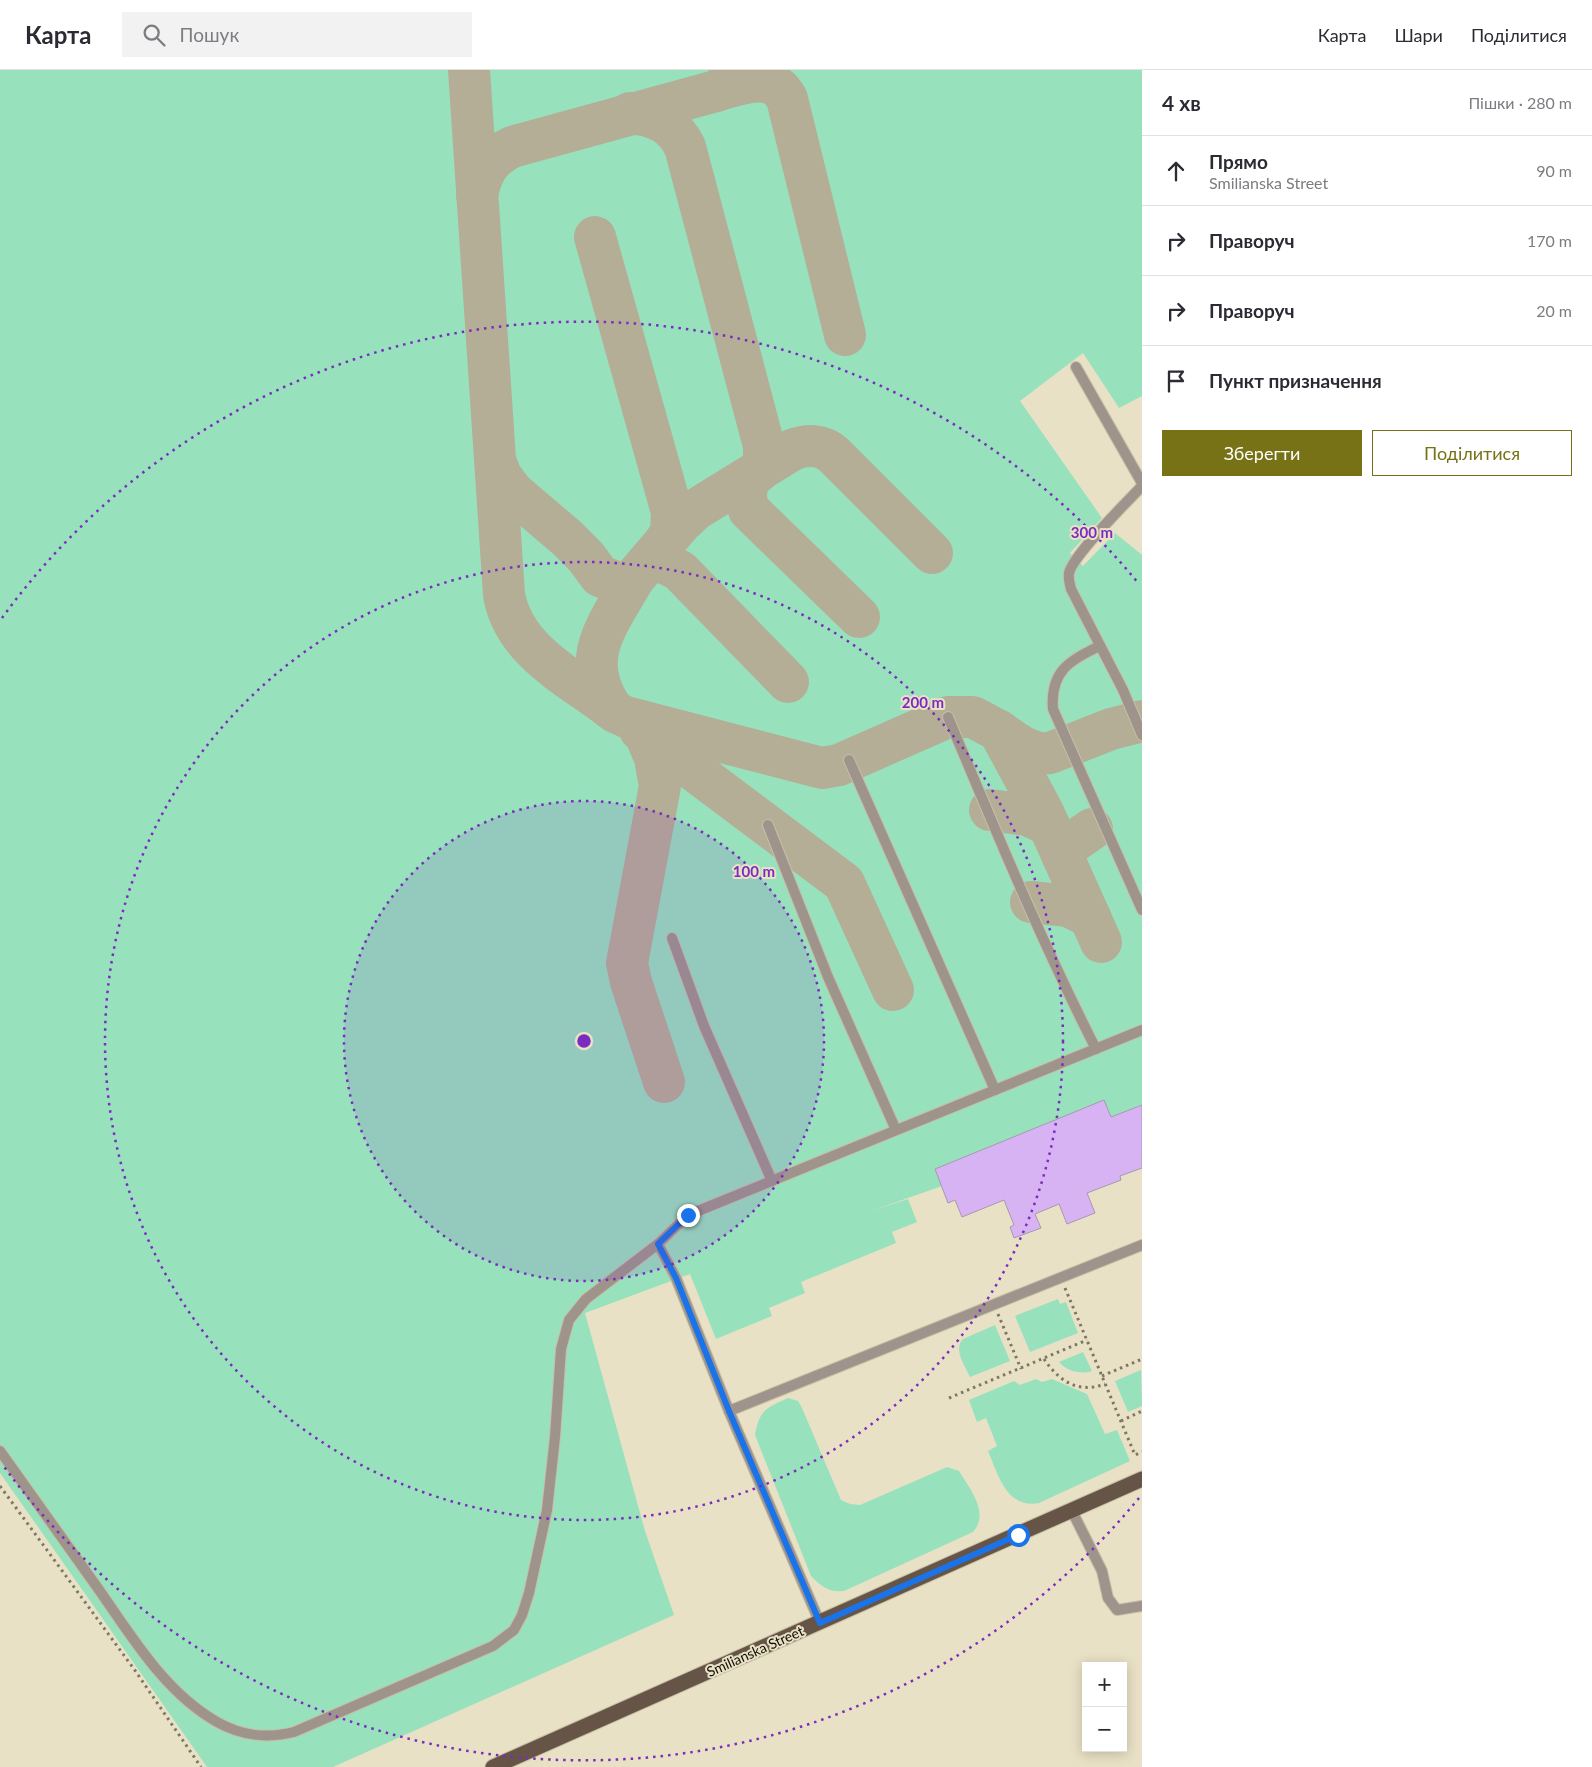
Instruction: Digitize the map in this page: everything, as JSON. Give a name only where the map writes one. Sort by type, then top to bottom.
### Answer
[{"type":"main road","name":"Smilianska Street","points":[[493,1767],[1142,1479]]},
{"type":"lane","points":[[1076,367],[1142,484],[1094,538],[1069,572],[1071,589],[1142,735]]},
{"type":"lane","points":[[1100,646],[1079,656],[1057,677],[1052,691],[1053,709],[1142,910]]},
{"type":"lane","points":[[948,717],[1031,912],[1096,1049]]},
{"type":"lane","points":[[849,760],[995,1090]]},
{"type":"lane","points":[[768,825],[828,977],[896,1130]]},
{"type":"lane","points":[[672,938],[704,1026],[772,1182]]},
{"type":"lane","points":[[0,1451],[140,1649],[185,1698],[218,1722],[249,1735],[280,1736],[294,1732],[493,1646],[514,1630],[526,1604],[547,1510],[555,1437],[561,1349],[565,1328],[574,1312],[586,1300],[658,1244],[688,1215],[1142,1030]]},
{"type":"lane","points":[[658,1244],[676,1278],[729,1411],[820,1623]]},
{"type":"lane","points":[[729,1411],[1142,1245]]},
{"type":"lane","points":[[1072,1511],[1102,1571],[1108,1598],[1117,1610],[1142,1606]]},
{"type":"path","points":[[1060,1278],[1135,1455],[1142,1452]]},
{"type":"path","points":[[994,1304],[1021,1369]]},
{"type":"path","points":[[949,1398],[1044,1360],[1087,1340]]},
{"type":"path","points":[[1102,1376],[1142,1359]]},
{"type":"path","points":[[1044,1360],[1054,1373],[1070,1384],[1090,1388],[1105,1384]]},
{"type":"path","points":[[1121,1421],[1142,1412]]},
{"type":"path","points":[[0,1486],[134,1669],[201,1767]]},
{"type":"green space","points":[[0,70],[1142,70],[1142,396],[1119,408],[1083,353],[1020,401],[1102,518],[1070,553],[1083,566],[1115,533],[1142,555],[1142,1105],[1111,1117],[1104,1100],[936,1169],[942,1186],[871,1211],[908,1199],[917,1222],[892,1232],[896,1243],[801,1282],[805,1293],[769,1308],[772,1316],[716,1339],[690,1274],[585,1313],[645,1531],[674,1615],[333,1767],[207,1767],[0,1473]]},
{"type":"green space","points":[[1058,1299],[1060,1304],[1066,1302],[1078,1333],[1030,1352],[1015,1316]]},
{"type":"green space","points":[[995,1325],[1010,1361],[970,1377],[961,1358],[960,1343],[963,1339]]},
{"type":"green space","points":[[1083,1352],[1092,1371],[1083,1373],[1074,1371],[1066,1368],[1059,1362]]},
{"type":"green space","points":[[1141,1370],[1142,1406],[1128,1412],[1115,1381]]},
{"type":"green space","points":[[1036,1379],[1042,1382],[1052,1379],[1087,1394],[1105,1434],[1117,1430],[1130,1461],[1039,1503],[1019,1501],[1011,1495],[1000,1479],[988,1451],[997,1446],[986,1418],[977,1422],[969,1400],[1014,1381],[1020,1385]]},
{"type":"green space","points":[[788,1398],[798,1401],[802,1408],[841,1500],[850,1504],[860,1505],[947,1467],[959,1471],[973,1493],[979,1509],[978,1525],[973,1532],[844,1591],[834,1591],[822,1586],[811,1576],[755,1435],[761,1415],[774,1404]]},
{"type":"building","points":[[1104,1100],[1111,1117],[1142,1105],[1142,1168],[1120,1176],[1121,1180],[1087,1193],[1095,1213],[1067,1224],[1059,1204],[1035,1214],[1041,1228],[1014,1238],[1010,1227],[1014,1225],[1004,1200],[962,1217],[955,1200],[948,1203],[935,1169]]},
{"type":"taxiway","points":[[469,70],[504,594],[510,614],[519,632],[532,648],[564,675],[615,712],[626,717],[822,768],[839,765],[948,717],[973,717],[999,731],[1043,812],[1101,942]]},
{"type":"taxiway","points":[[477,195],[481,179],[488,166],[504,151],[512,147],[716,91],[739,75]]},
{"type":"taxiway","points":[[716,91],[745,83],[765,82],[781,90],[787,99],[845,335]]},
{"type":"taxiway","points":[[630,113],[648,116],[663,122],[675,132],[685,147],[764,446],[764,462],[757,473]]},
{"type":"taxiway","points":[[595,237],[672,512],[671,532],[665,542],[695,510],[792,450],[814,446],[829,451],[834,455],[932,553]]},
{"type":"taxiway","points":[[496,463],[501,476],[513,492],[567,538],[586,557],[600,576],[616,582],[630,583],[665,542]]},
{"type":"taxiway","points":[[750,477],[745,495],[749,510],[859,617]]},
{"type":"taxiway","points":[[649,563],[661,561],[680,571],[788,682]]},
{"type":"taxiway","points":[[613,710],[603,692],[598,675],[597,659],[605,629],[632,582]]},
{"type":"taxiway","points":[[999,731],[1029,750],[1050,753],[1111,729],[1142,721]]},
{"type":"taxiway","points":[[640,730],[844,883],[893,990]]},
{"type":"taxiway","points":[[645,734],[655,758],[660,786],[627,963],[631,982],[664,1082]]},
{"type":"taxiway","points":[[990,810],[1027,815],[1049,825]]},
{"type":"taxiway","points":[[1063,857],[1072,843],[1092,829]]},
{"type":"taxiway","points":[[1031,902],[1068,906],[1090,917]]},
{"type":"route","points":[[688,1215],[658,1244],[676,1278],[729,1411],[820,1623],[1018,1535]]}]
